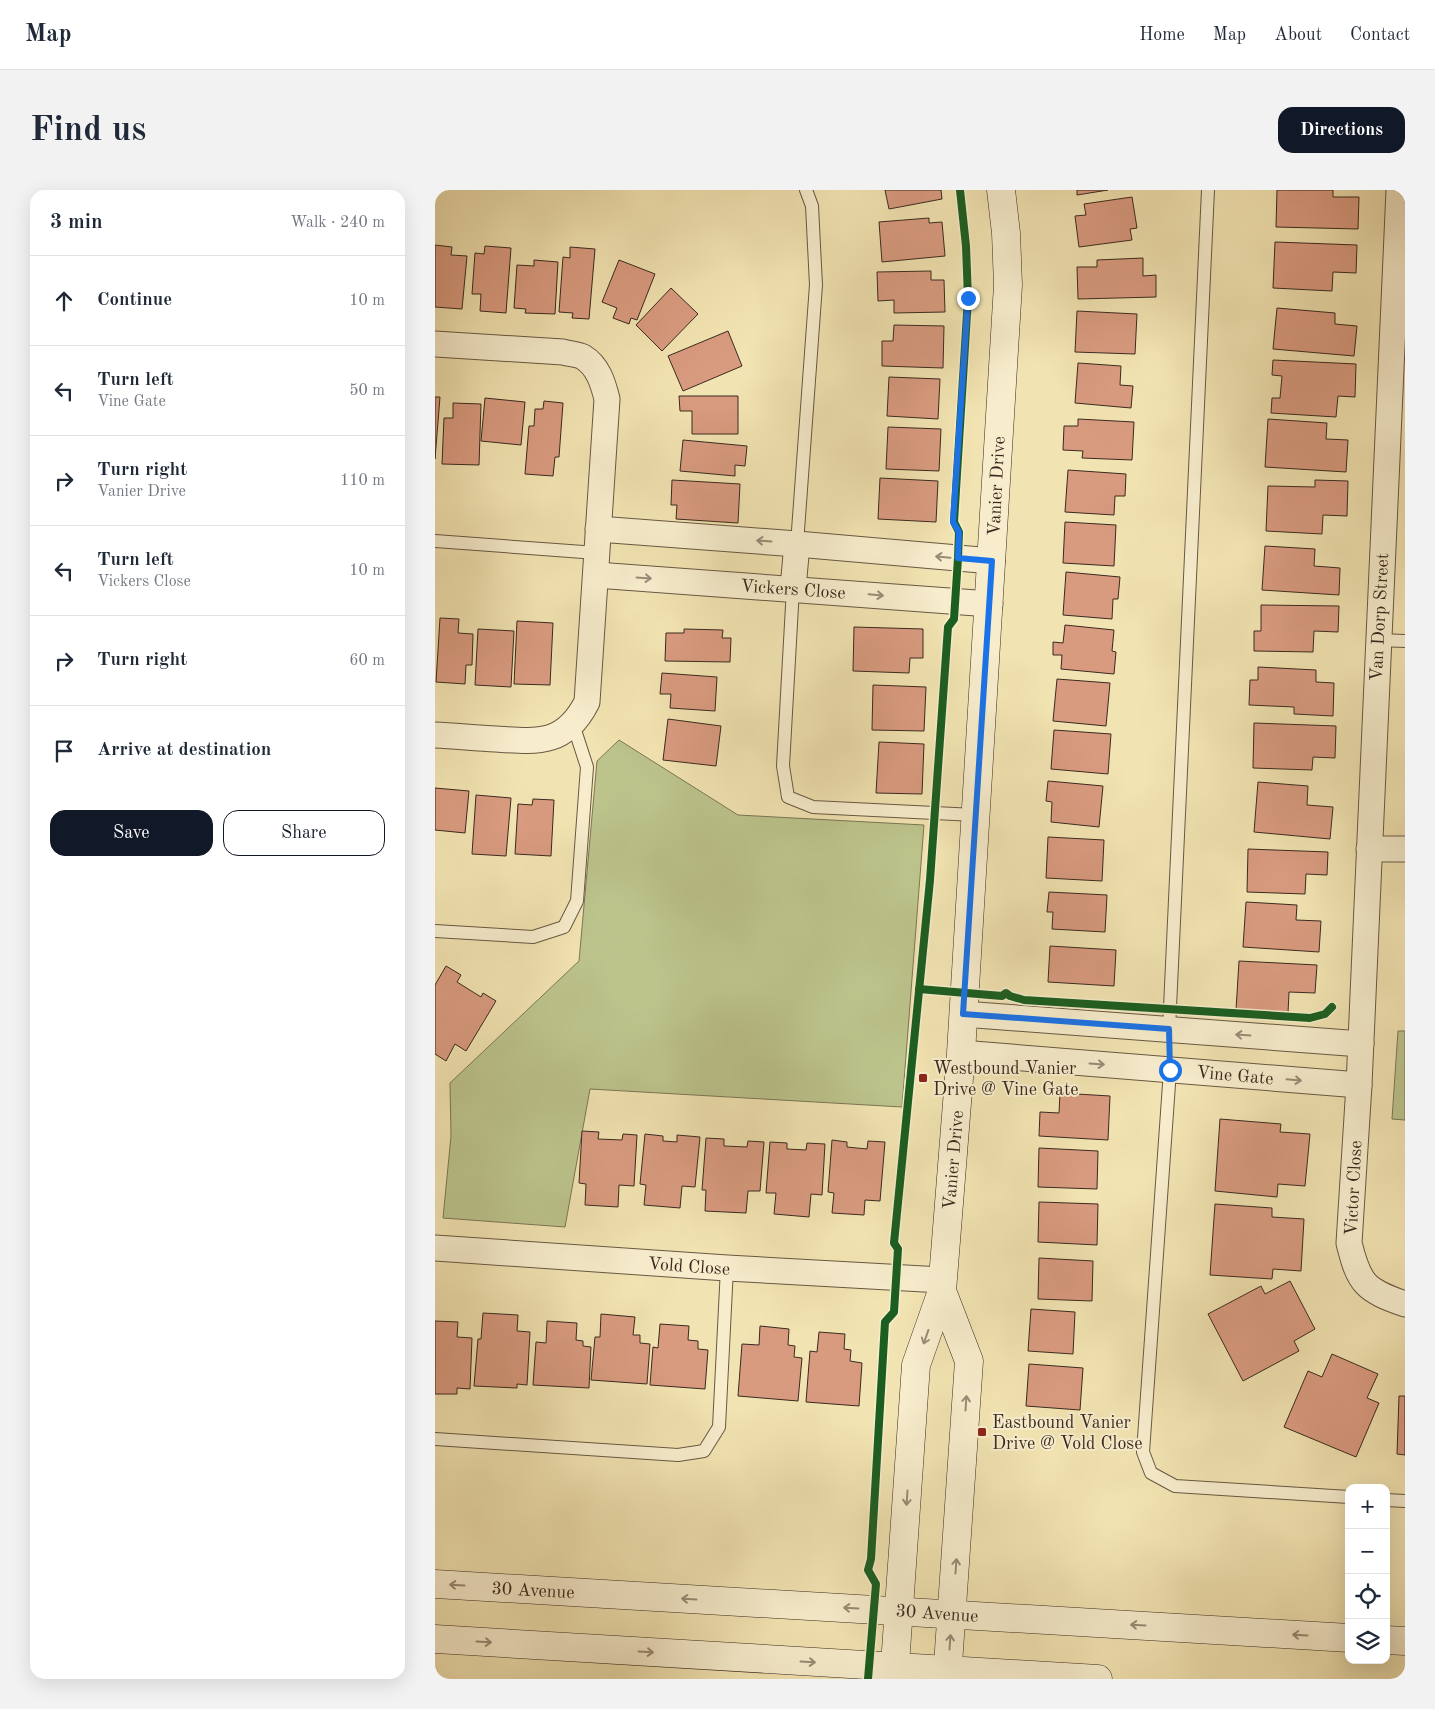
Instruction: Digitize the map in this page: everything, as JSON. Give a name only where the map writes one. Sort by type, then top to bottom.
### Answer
[{"type":"street","name":"Vanier Drive","points":[[895,1673],[916,1365],[942,1286],[961,1054],[1008,286],[1006,233],[1001,190]]},
{"type":"street","name":"Van Dorp Street","points":[[1361,1044],[1378,640],[1397,420],[1401,205]]},
{"type":"street","points":[[435,344],[563,352],[583,357],[595,369],[603,383],[607,398],[587,702],[581,715],[560,734],[545,740],[435,735]]},
{"type":"street","points":[[793,588],[797,544]]},
{"type":"street","points":[[597,552],[797,544],[992,561]]},
{"type":"street","name":"Vickers Close","points":[[597,552],[793,588],[990,604]]},
{"type":"street","points":[[1369,849],[1405,849]]},
{"type":"street","points":[[963,1014],[1361,1044]]},
{"type":"street","points":[[1169,1029],[1170,1070]]},
{"type":"street","name":"Victor Close","points":[[1361,1044],[1349,1243],[1355,1267],[1366,1285],[1383,1296],[1405,1304]]},
{"type":"street","name":"Vine Gate","points":[[961,1054],[1359,1085]]},
{"type":"street","name":"Vold Close","points":[[435,1248],[727,1268],[942,1286]]},
{"type":"street","name":"Vanier Drive","points":[[942,1286],[969,1361],[948,1674]]},
{"type":"street","name":"30 Avenue","points":[[435,1584],[1345,1638]]},
{"type":"street","points":[[435,1639],[895,1673],[1098,1679]]},
{"type":"street","points":[[1390,1640],[1405,1641]]},
{"type":"lane","points":[[797,544],[816,285],[812,206],[806,190]]},
{"type":"lane","points":[[1169,1029],[1208,190]]},
{"type":"lane","points":[[435,541],[597,552]]},
{"type":"lane","points":[[793,588],[783,766],[788,797],[813,807],[975,816]]},
{"type":"lane","points":[[1378,640],[1405,641]]},
{"type":"lane","points":[[435,931],[533,937],[564,927],[577,901],[587,767],[573,724]]},
{"type":"lane","points":[[1170,1070],[1143,1452],[1151,1472],[1175,1486],[1345,1498]]},
{"type":"lane","points":[[435,1439],[678,1455],[704,1451],[719,1427],[727,1268]]},
{"type":"lane","points":[[1390,1500],[1405,1501]]},
{"type":"green space","points":[[619,740],[738,815],[924,825],[902,1107],[590,1089],[565,1227],[443,1218],[451,1136],[450,1083],[579,961],[597,761]]},
{"type":"green space","points":[[1398,1031],[1405,1031],[1405,1120],[1392,1119]]},
{"type":"building","points":[[885,190],[941,190],[942,199],[889,209]]},
{"type":"building","points":[[1077,190],[1108,190],[1077,195]]},
{"type":"building","points":[[1277,190],[1333,190],[1333,197],[1359,197],[1358,229],[1276,227]]},
{"type":"building","points":[[1132,197],[1137,228],[1130,229],[1132,240],[1079,247],[1075,216],[1086,215],[1084,204]]},
{"type":"building","points":[[929,218],[929,223],[942,222],[945,256],[882,262],[879,222]]},
{"type":"building","points":[[1275,242],[1357,245],[1356,273],[1333,272],[1332,291],[1273,288]]},
{"type":"building","points":[[435,245],[452,247],[451,255],[467,256],[462,309],[435,307]]},
{"type":"building","points":[[485,246],[511,248],[506,313],[480,311],[481,294],[472,294],[475,253],[484,254]]},
{"type":"building","points":[[570,247],[595,249],[589,319],[572,318],[573,313],[559,312],[563,257],[570,258]]},
{"type":"building","points":[[1143,258],[1143,276],[1156,275],[1156,297],[1078,299],[1077,267],[1097,267],[1097,260]]},
{"type":"building","points":[[534,260],[558,262],[555,314],[525,313],[526,309],[514,308],[517,265],[534,266]]},
{"type":"building","points":[[619,260],[655,274],[637,320],[631,318],[629,324],[613,318],[617,308],[602,302]]},
{"type":"building","points":[[931,271],[931,280],[944,280],[945,312],[894,313],[894,300],[878,301],[877,272]]},
{"type":"building","points":[[671,288],[698,314],[662,351],[636,325]]},
{"type":"building","points":[[1277,308],[1335,313],[1335,324],[1357,326],[1354,356],[1273,349]]},
{"type":"building","points":[[1077,311],[1137,314],[1135,354],[1075,352]]},
{"type":"building","points":[[894,325],[944,326],[943,368],[882,366],[882,341],[893,341]]},
{"type":"building","points":[[728,331],[742,366],[683,391],[668,356]]},
{"type":"building","points":[[1273,360],[1356,364],[1355,397],[1338,396],[1336,417],[1271,413],[1272,398],[1280,398],[1282,376],[1272,375]]},
{"type":"building","points":[[1078,363],[1121,366],[1120,385],[1133,386],[1131,408],[1075,403]]},
{"type":"building","points":[[889,377],[940,379],[938,419],[887,416]]},
{"type":"building","points":[[679,396],[738,396],[738,434],[692,434],[692,411],[680,411]]},
{"type":"building","points":[[435,397],[440,397],[435,459]]},
{"type":"building","points":[[485,398],[525,402],[521,445],[481,441]]},
{"type":"building","points":[[544,401],[563,403],[559,457],[555,457],[553,476],[525,474],[529,426],[534,426],[535,409],[543,409]]},
{"type":"building","points":[[453,403],[481,404],[479,465],[442,464],[444,418],[453,418]]},
{"type":"building","points":[[1078,419],[1134,422],[1132,460],[1082,458],[1083,451],[1063,450],[1064,426],[1078,426]]},
{"type":"building","points":[[1268,419],[1327,423],[1326,439],[1348,440],[1346,472],[1265,467]]},
{"type":"building","points":[[888,427],[941,429],[939,471],[886,469]]},
{"type":"building","points":[[683,440],[747,446],[745,466],[735,465],[735,476],[680,471]]},
{"type":"building","points":[[1068,470],[1126,474],[1125,496],[1115,496],[1114,515],[1065,512]]},
{"type":"building","points":[[880,478],[938,481],[936,522],[878,519]]},
{"type":"building","points":[[672,480],[740,484],[738,523],[676,519],[677,505],[671,505]]},
{"type":"building","points":[[1315,480],[1348,481],[1347,516],[1323,515],[1322,534],[1266,531],[1268,486],[1315,487]]},
{"type":"building","points":[[1065,522],[1116,525],[1114,566],[1063,563]]},
{"type":"building","points":[[1265,546],[1315,549],[1314,566],[1340,568],[1339,595],[1262,590]]},
{"type":"building","points":[[1066,572],[1120,577],[1118,599],[1113,599],[1112,619],[1063,615]]},
{"type":"building","points":[[1261,605],[1339,606],[1338,632],[1314,631],[1313,652],[1254,651],[1254,631],[1261,631]]},
{"type":"building","points":[[440,618],[459,619],[458,633],[473,634],[472,665],[466,665],[465,684],[436,682]]},
{"type":"building","points":[[517,621],[553,623],[550,685],[514,684]]},
{"type":"building","points":[[1065,625],[1114,630],[1112,651],[1116,652],[1114,674],[1061,669],[1062,655],[1053,655],[1053,642],[1063,643]]},
{"type":"building","points":[[854,627],[923,629],[923,658],[910,658],[909,673],[853,671]]},
{"type":"building","points":[[478,629],[514,631],[511,687],[475,685]]},
{"type":"building","points":[[684,629],[723,630],[722,638],[731,638],[730,662],[665,661],[666,633],[684,633]]},
{"type":"building","points":[[1258,667],[1316,670],[1316,682],[1334,683],[1333,716],[1294,714],[1294,707],[1249,705],[1250,680],[1258,680]]},
{"type":"building","points":[[662,673],[717,677],[715,711],[670,708],[671,694],[660,694]]},
{"type":"building","points":[[1057,679],[1110,683],[1106,726],[1053,721]]},
{"type":"building","points":[[873,685],[926,687],[924,731],[872,730]]},
{"type":"building","points":[[668,719],[721,726],[716,766],[663,760]]},
{"type":"building","points":[[1254,723],[1336,726],[1335,758],[1313,757],[1312,770],[1253,768]]},
{"type":"building","points":[[1054,730],[1111,734],[1108,774],[1051,769]]},
{"type":"building","points":[[879,742],[924,744],[922,794],[876,793]]},
{"type":"building","points":[[1048,781],[1103,786],[1099,827],[1051,822],[1052,802],[1046,801]]},
{"type":"building","points":[[1258,782],[1308,786],[1307,805],[1333,807],[1330,839],[1254,832]]},
{"type":"building","points":[[435,788],[469,791],[465,833],[435,830]]},
{"type":"building","points":[[476,795],[511,798],[506,856],[472,854]]},
{"type":"building","points":[[533,799],[554,800],[551,856],[515,854],[518,804],[532,805]]},
{"type":"building","points":[[1048,837],[1104,840],[1102,881],[1046,878]]},
{"type":"building","points":[[1248,849],[1328,852],[1327,875],[1306,874],[1305,894],[1247,892]]},
{"type":"building","points":[[1049,892],[1107,895],[1105,932],[1052,929],[1053,912],[1047,912]]},
{"type":"building","points":[[1246,902],[1297,905],[1296,920],[1321,921],[1319,952],[1243,947]]},
{"type":"building","points":[[1050,946],[1116,950],[1114,986],[1048,982]]},
{"type":"building","points":[[1239,961],[1317,965],[1315,993],[1289,992],[1288,1013],[1236,1010]]},
{"type":"building","points":[[446,966],[461,975],[457,982],[481,997],[483,993],[496,1001],[466,1051],[455,1044],[446,1061],[435,1054],[435,985]]},
{"type":"building","points":[[1060,1093],[1110,1096],[1108,1140],[1039,1136],[1040,1112],[1059,1113]]},
{"type":"building","points":[[1220,1119],[1281,1124],[1280,1132],[1310,1134],[1305,1186],[1278,1184],[1277,1197],[1215,1191]]},
{"type":"building","points":[[582,1131],[599,1132],[598,1139],[622,1140],[623,1134],[637,1135],[634,1186],[619,1185],[618,1207],[585,1205],[586,1184],[579,1183]]},
{"type":"building","points":[[645,1134],[663,1136],[663,1141],[677,1142],[677,1135],[700,1137],[695,1187],[682,1186],[680,1208],[644,1205],[646,1185],[640,1184]]},
{"type":"building","points":[[706,1138],[724,1139],[724,1146],[747,1147],[748,1141],[764,1142],[760,1191],[748,1191],[746,1213],[705,1211],[706,1190],[702,1190]]},
{"type":"building","points":[[832,1140],[847,1142],[847,1147],[867,1149],[868,1141],[885,1142],[880,1201],[865,1200],[864,1215],[832,1213],[834,1193],[828,1192]]},
{"type":"building","points":[[770,1142],[787,1143],[787,1149],[806,1150],[807,1143],[825,1144],[822,1195],[811,1194],[809,1217],[774,1214],[776,1193],[766,1193]]},
{"type":"building","points":[[1039,1148],[1098,1151],[1097,1189],[1038,1187]]},
{"type":"building","points":[[1039,1202],[1098,1204],[1097,1245],[1038,1242]]},
{"type":"building","points":[[1215,1204],[1272,1208],[1272,1217],[1304,1219],[1301,1271],[1273,1269],[1272,1279],[1210,1275]]},
{"type":"building","points":[[1039,1258],[1093,1261],[1092,1301],[1038,1299]]},
{"type":"building","points":[[1290,1281],[1315,1329],[1294,1341],[1299,1351],[1243,1381],[1208,1314],[1261,1286],[1265,1294]]},
{"type":"building","points":[[1031,1309],[1075,1312],[1073,1354],[1028,1351]]},
{"type":"building","points":[[483,1313],[518,1315],[517,1331],[530,1332],[527,1385],[517,1384],[517,1388],[474,1386],[478,1339],[481,1339]]},
{"type":"building","points":[[601,1314],[635,1317],[633,1335],[640,1335],[640,1343],[650,1344],[647,1384],[591,1380],[595,1337],[600,1337]]},
{"type":"building","points":[[435,1321],[458,1322],[457,1337],[472,1338],[470,1389],[457,1388],[457,1394],[435,1394]]},
{"type":"building","points":[[547,1321],[577,1323],[576,1340],[583,1341],[583,1346],[591,1347],[589,1388],[533,1385],[536,1342],[546,1343]]},
{"type":"building","points":[[660,1324],[689,1326],[688,1340],[698,1341],[698,1349],[708,1350],[705,1389],[650,1385],[653,1347],[658,1348]]},
{"type":"building","points":[[760,1326],[789,1329],[788,1345],[795,1346],[794,1357],[802,1358],[798,1401],[738,1396],[742,1344],[759,1345]]},
{"type":"building","points":[[819,1332],[845,1334],[844,1349],[851,1350],[850,1361],[862,1363],[859,1406],[806,1402],[810,1351],[817,1352]]},
{"type":"building","points":[[1332,1354],[1378,1374],[1367,1398],[1379,1403],[1356,1457],[1284,1427],[1308,1371],[1322,1377]]},
{"type":"building","points":[[1029,1364],[1083,1368],[1080,1410],[1026,1406]]},
{"type":"building","points":[[1399,1396],[1405,1396],[1405,1455],[1397,1454]]},
{"type":"cycle path","points":[[868,1679],[876,1584],[868,1570],[871,1559],[885,1322],[894,1312],[898,1249],[894,1243],[930,880],[948,627],[954,619],[958,558],[959,532],[954,522],[968,298],[966,246],[960,190]]},
{"type":"cycle path","points":[[919,989],[1002,996],[1006,993],[1024,1000],[1310,1018],[1325,1014],[1332,1007]]},
{"type":"place","name":"Westbound Vanier Drive @ Vine Gate","points":[[923,1078]]},
{"type":"place","name":"Eastbound Vanier Drive @ Vold Close","points":[[982,1432]]},
{"type":"route","points":[[968,298],[953,522],[959,532],[958,558],[992,561],[963,1014],[1169,1029],[1170,1070]]}]
